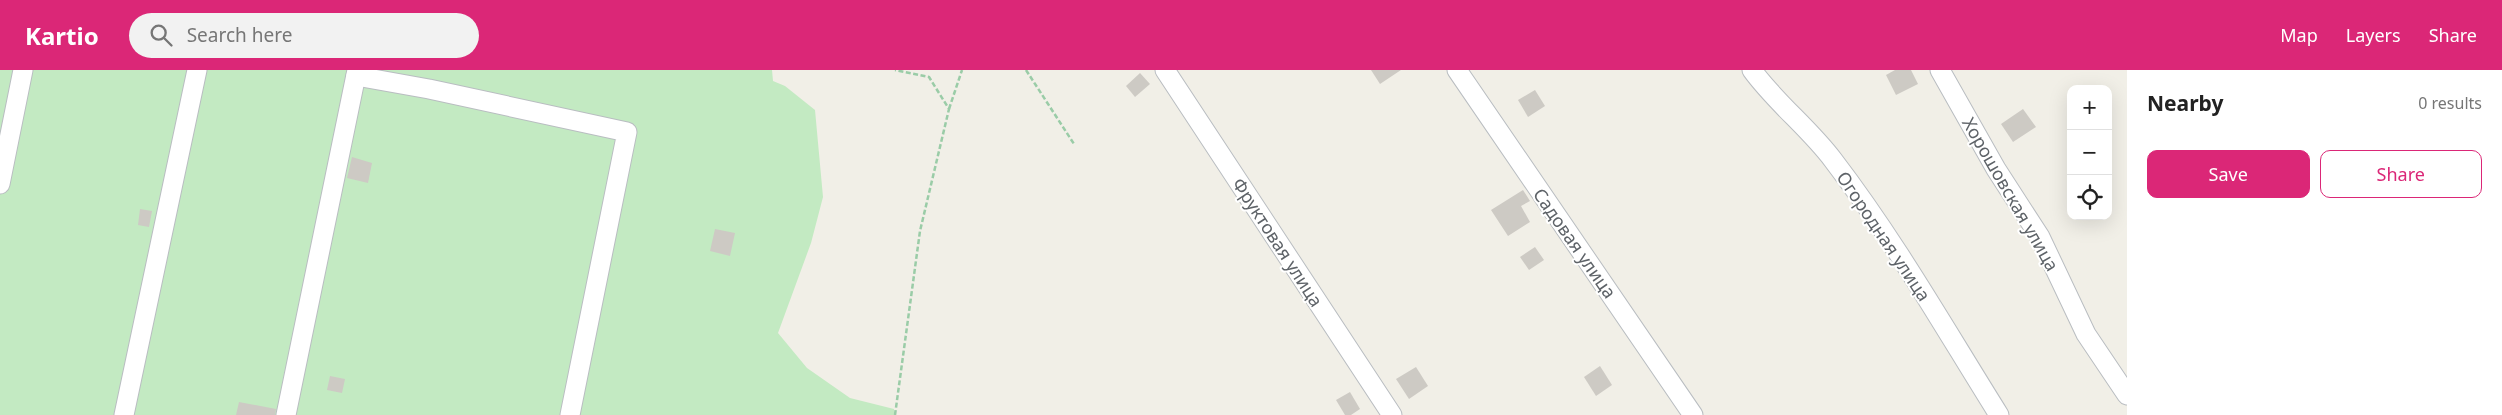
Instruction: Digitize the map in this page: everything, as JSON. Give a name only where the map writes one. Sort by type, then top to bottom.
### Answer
[{"type":"street","points":[[0,184],[23,70]]},
{"type":"street","points":[[124,415],[197,70]]},
{"type":"street","name":"Фруктовая улица","points":[[1165,70],[1392,415]]},
{"type":"street","name":"Садовая улица","points":[[1457,70],[1693,415]]},
{"type":"street","name":"Огородная улица","points":[[1752,70],[1767,91],[1832,158],[1883,228],[1998,415]]},
{"type":"street","name":"Хорошовская улица","points":[[1940,70],[1996,169],[2040,237],[2086,334],[2127,395]]},
{"type":"street","points":[[286,415],[356,73],[627,132],[570,415]]},
{"type":"path","points":[[895,70],[929,77],[948,108]]},
{"type":"path","points":[[894,415],[920,231],[948,108],[962,70]]},
{"type":"path","points":[[1026,70],[1074,144]]},
{"type":"green space","points":[[0,70],[772,70],[773,81],[785,86],[815,110],[823,197],[811,243],[778,333],[807,368],[850,398],[894,409],[895,415],[0,415]]},
{"type":"building","points":[[1371,70],[1401,70],[1380,84]]},
{"type":"building","points":[[1895,70],[1911,70],[1918,84],[1896,95],[1886,75]]},
{"type":"building","points":[[1140,73],[1150,84],[1135,97],[1126,86]]},
{"type":"building","points":[[1535,90],[1545,106],[1528,117],[1518,100]]},
{"type":"building","points":[[2023,109],[2036,127],[2013,142],[2001,124]]},
{"type":"building","points":[[352,157],[372,163],[368,183],[347,178]]},
{"type":"building","points":[[1523,190],[1530,201],[1521,206],[1530,222],[1508,236],[1491,210]]},
{"type":"building","points":[[140,209],[152,211],[149,227],[138,225]]},
{"type":"building","points":[[715,229],[735,233],[730,256],[710,251]]},
{"type":"building","points":[[1535,247],[1544,260],[1529,270],[1520,257]]},
{"type":"building","points":[[1600,366],[1612,385],[1596,396],[1584,377]]},
{"type":"building","points":[[1416,367],[1428,386],[1409,399],[1396,379]]},
{"type":"building","points":[[330,376],[345,379],[342,393],[327,390]]},
{"type":"building","points":[[1350,392],[1360,409],[1351,415],[1345,415],[1336,400]]},
{"type":"building","points":[[239,402],[276,409],[275,415],[236,415]]}]
